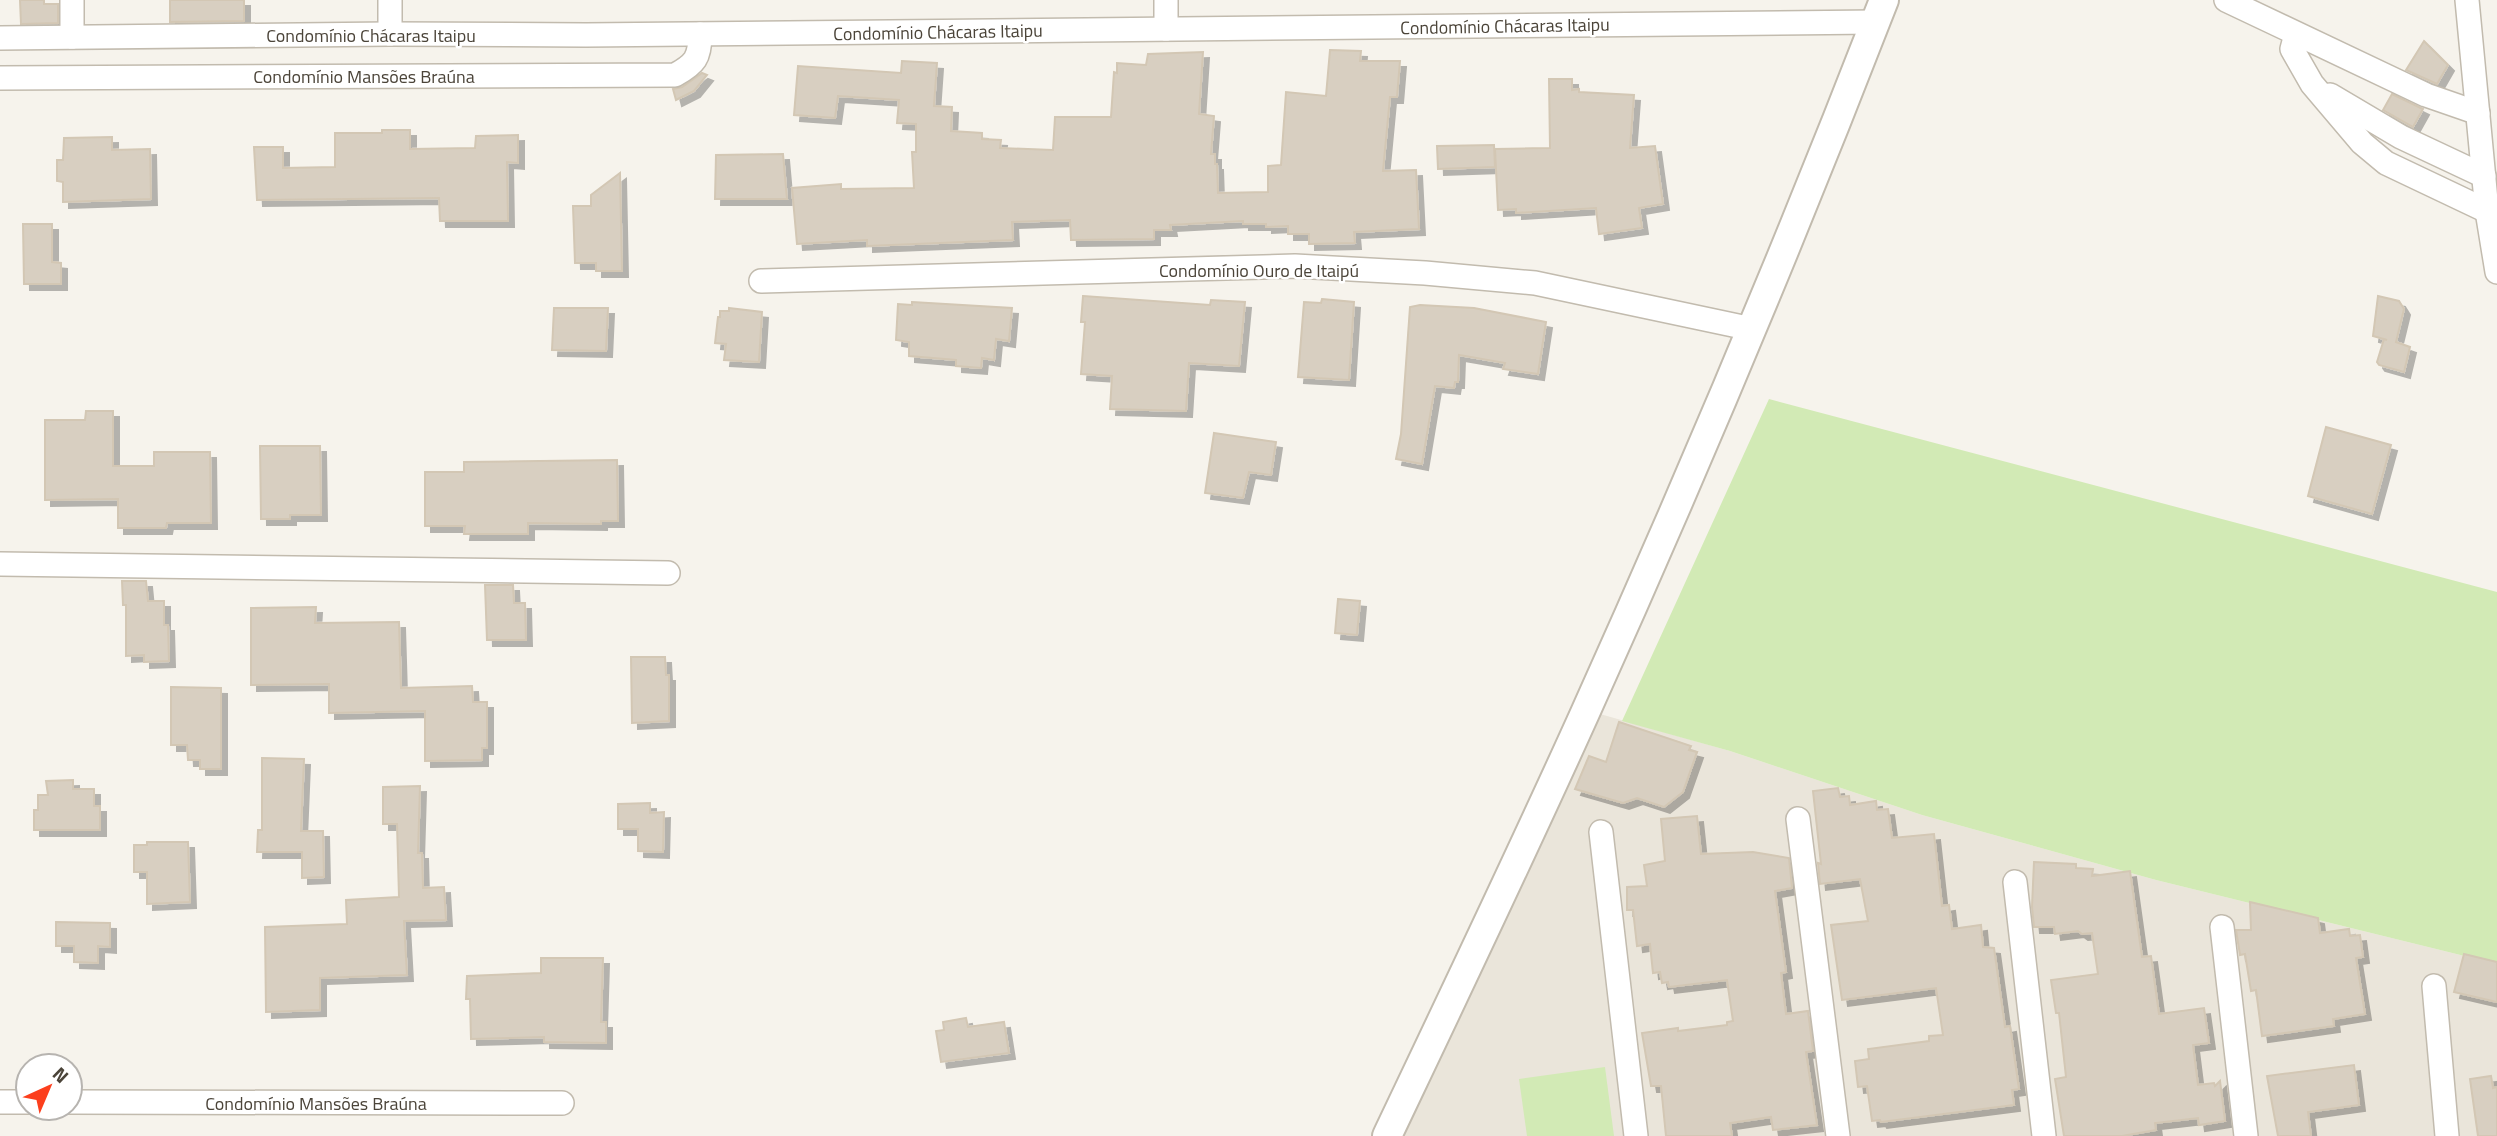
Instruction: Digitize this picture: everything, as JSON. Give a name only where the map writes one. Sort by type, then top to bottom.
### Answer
[{"type":"street","points":[[72,0],[72,37]]},
{"type":"street","points":[[390,0],[390,34]]},
{"type":"street","points":[[1166,0],[1166,29]]},
{"type":"street","points":[[2226,0],[2426,95],[2478,113]]},
{"type":"street","points":[[2467,0],[2487,211],[2497,272]]},
{"type":"street","points":[[1387,1136],[1586,710],[1752,329],[1880,11]]},
{"type":"street","name":"Condomínio Chácaras Itaipu","points":[[0,38],[1166,29],[1880,11]]},
{"type":"street","name":"Condomínio Mansões Braúna","points":[[0,78],[675,75],[689,68],[700,53],[700,34]]},
{"type":"street","points":[[2296,34],[2292,49],[2312,84],[2362,143],[2386,163],[2487,211]]},
{"type":"street","points":[[2312,84],[2401,137],[2484,176]]},
{"type":"street","name":"Condomínio Ouro de Itaipú","points":[[761,281],[1295,266],[1425,273],[1535,283],[1752,329]]},
{"type":"street","points":[[0,564],[668,573]]},
{"type":"street","points":[[1798,819],[1838,1136]]},
{"type":"street","points":[[1601,832],[1636,1136]]},
{"type":"street","points":[[2015,882],[2044,1136]]},
{"type":"street","points":[[2222,927],[2246,1136]]},
{"type":"street","points":[[2434,986],[2446,1136]]},
{"type":"street","name":"Condomínio Mansões Braúna","points":[[84,1102],[562,1103]]},
{"type":"shaded area","points":[[1586,710],[1730,751],[1922,815],[2156,880],[2497,964],[2497,1136],[1387,1136]]},
{"type":"green space","points":[[1769,399],[2497,592],[2497,964],[2156,880],[1922,815],[1730,751],[1622,721]]},
{"type":"green space","points":[[1605,1067],[1614,1136],[1527,1136],[1519,1079]]},
{"type":"building","points":[[20,0],[44,0],[44,4],[58,4],[58,23],[21,24]]},
{"type":"building","points":[[170,0],[244,0],[244,21],[170,22]]},
{"type":"building","points":[[2424,41],[2448,65],[2437,84],[2406,70]]},
{"type":"building","points":[[1330,50],[1361,51],[1360,61],[1400,61],[1397,97],[1390,97],[1383,171],[1416,170],[1419,229],[1354,232],[1355,243],[1309,244],[1309,234],[1288,234],[1288,226],[1266,227],[1266,224],[1243,224],[1243,221],[1170,225],[1171,230],[1154,230],[1154,239],[1071,240],[1070,220],[1012,222],[1013,240],[867,246],[867,240],[797,244],[792,188],[841,184],[841,189],[914,188],[912,152],[916,152],[916,124],[897,123],[899,100],[838,96],[835,118],[794,115],[798,66],[901,73],[902,61],[937,63],[934,106],[952,107],[951,131],[982,133],[982,139],[1001,140],[1000,148],[1053,150],[1055,117],[1111,117],[1117,63],[1146,65],[1148,54],[1203,52],[1199,114],[1214,116],[1211,154],[1215,154],[1217,164],[1218,193],[1268,192],[1268,166],[1281,165],[1286,92],[1326,96]]},
{"type":"building","points":[[702,73],[707,75],[694,91],[676,100],[673,89],[682,87]]},
{"type":"building","points":[[1549,79],[1572,79],[1572,90],[1579,89],[1579,92],[1634,95],[1630,148],[1655,146],[1663,204],[1639,208],[1642,228],[1599,234],[1596,208],[1516,213],[1516,209],[1498,210],[1495,149],[1550,148]]},
{"type":"building","points":[[2392,94],[2423,109],[2413,127],[2383,110]]},
{"type":"building","points":[[382,130],[410,130],[410,149],[475,148],[476,136],[518,135],[518,163],[507,162],[508,221],[440,221],[439,198],[257,200],[254,147],[283,147],[283,168],[335,167],[335,133],[382,133]]},
{"type":"building","points":[[112,137],[112,150],[150,149],[151,199],[63,202],[63,182],[57,181],[57,160],[63,160],[64,138]]},
{"type":"building","points":[[1494,145],[1495,167],[1438,169],[1437,146]]},
{"type":"building","points":[[783,154],[787,199],[715,199],[716,155]]},
{"type":"building","points":[[620,173],[622,271],[596,271],[596,263],[575,263],[573,206],[591,206],[591,195]]},
{"type":"building","points":[[23,224],[52,224],[52,262],[61,263],[61,284],[24,284]]},
{"type":"building","points":[[1083,296],[1210,305],[1211,300],[1245,302],[1239,366],[1189,363],[1186,411],[1110,409],[1112,376],[1081,374],[1085,322],[1081,322]]},
{"type":"building","points":[[2378,296],[2399,301],[2404,309],[2396,342],[2410,347],[2404,372],[2379,365],[2377,362],[2384,339],[2373,336]]},
{"type":"building","points":[[1322,299],[1354,302],[1349,380],[1298,377],[1304,302],[1321,303]]},
{"type":"building","points":[[912,302],[1012,308],[1009,341],[996,339],[994,360],[982,358],[981,368],[956,366],[956,360],[909,356],[909,342],[896,340],[898,304],[912,305]]},
{"type":"building","points":[[1420,305],[1474,308],[1546,322],[1538,374],[1503,369],[1505,363],[1459,355],[1458,382],[1455,382],[1454,388],[1435,386],[1422,464],[1396,459],[1401,434],[1410,307]]},
{"type":"building","points":[[554,308],[608,308],[606,351],[552,350]]},
{"type":"building","points":[[729,308],[762,312],[759,362],[724,360],[726,344],[715,343],[720,311],[729,311]]},
{"type":"building","points":[[86,411],[113,411],[113,466],[154,466],[154,452],[210,452],[211,523],[167,523],[166,528],[118,528],[118,499],[45,500],[45,420],[85,420]]},
{"type":"building","points":[[2326,427],[2391,445],[2372,514],[2308,496]]},
{"type":"building","points":[[1214,433],[1276,442],[1271,475],[1249,472],[1243,498],[1205,493]]},
{"type":"building","points":[[260,446],[320,446],[321,515],[261,519]]},
{"type":"building","points":[[617,460],[618,521],[601,521],[601,524],[528,523],[528,534],[464,534],[465,526],[425,526],[425,472],[464,472],[464,462]]},
{"type":"building","points":[[122,581],[146,581],[148,601],[164,601],[169,661],[144,662],[144,655],[126,656],[126,605],[123,605]]},
{"type":"building","points":[[485,585],[513,585],[514,603],[525,603],[526,640],[487,640]]},
{"type":"building","points":[[1338,599],[1360,601],[1357,635],[1335,633]]},
{"type":"building","points":[[316,607],[315,623],[399,622],[401,688],[472,686],[473,702],[487,702],[487,748],[482,748],[482,760],[425,761],[425,711],[329,713],[329,684],[251,685],[251,608]]},
{"type":"building","points":[[631,657],[665,657],[666,675],[669,675],[669,721],[632,723]]},
{"type":"building","points":[[171,687],[221,688],[221,769],[200,769],[200,760],[188,760],[187,745],[171,745]]},
{"type":"building","points":[[1619,722],[1691,746],[1689,750],[1697,752],[1683,792],[1664,807],[1637,798],[1623,803],[1575,789],[1589,756],[1606,762]]},
{"type":"building","points":[[262,758],[304,759],[301,831],[323,831],[324,877],[302,878],[302,852],[257,852],[258,830],[262,830]]},
{"type":"building","points":[[73,780],[73,789],[94,789],[94,806],[100,806],[100,830],[34,830],[34,810],[38,810],[38,795],[48,795],[46,781]]},
{"type":"building","points":[[420,786],[418,853],[422,853],[423,888],[444,887],[446,920],[404,921],[407,975],[320,978],[320,1010],[266,1012],[265,927],[347,924],[346,900],[399,897],[397,824],[383,824],[383,787]]},
{"type":"building","points":[[1838,788],[1840,797],[1849,796],[1850,805],[1876,801],[1877,810],[1888,809],[1892,838],[1934,834],[1942,906],[1949,905],[1952,929],[1981,925],[1983,947],[1994,948],[2005,1027],[2010,1026],[2019,1089],[2012,1090],[2014,1105],[1872,1121],[1867,1086],[1858,1087],[1855,1061],[1869,1059],[1868,1049],[1929,1041],[1929,1036],[1943,1035],[1936,988],[1842,1000],[1831,925],[1868,921],[1860,879],[1820,884],[1818,863],[1821,864],[1813,791]]},
{"type":"building","points":[[650,803],[650,813],[664,812],[663,852],[638,851],[638,829],[618,829],[618,804]]},
{"type":"building","points":[[1697,816],[1701,854],[1753,852],[1789,858],[1792,888],[1775,891],[1786,972],[1781,973],[1786,1014],[1808,1011],[1813,1051],[1806,1052],[1817,1125],[1773,1130],[1771,1117],[1730,1123],[1732,1136],[1666,1136],[1661,1086],[1651,1086],[1642,1033],[1727,1025],[1727,1022],[1733,1021],[1727,980],[1669,987],[1668,982],[1662,983],[1660,972],[1653,973],[1650,944],[1637,946],[1633,910],[1627,910],[1627,887],[1647,886],[1644,865],[1665,861],[1661,819]]},
{"type":"building","points":[[147,842],[188,842],[190,902],[147,904],[147,872],[134,872],[134,845],[147,845]]},
{"type":"building","points":[[2034,862],[2076,864],[2076,868],[2093,869],[2092,876],[2130,871],[2142,957],[2151,956],[2159,1014],[2204,1008],[2209,1043],[2193,1045],[2198,1085],[2214,1083],[2215,1086],[2220,1081],[2225,1121],[2199,1125],[2198,1118],[2155,1123],[2156,1130],[2122,1136],[2064,1136],[2055,1079],[2066,1077],[2059,1013],[2056,1013],[2051,980],[2098,974],[2092,933],[2082,934],[2078,931],[2055,934],[2054,927],[2034,927]]},
{"type":"building","points":[[2250,902],[2318,918],[2320,933],[2349,929],[2350,936],[2360,935],[2363,957],[2356,958],[2365,1014],[2333,1019],[2334,1026],[2262,1036],[2256,990],[2251,991],[2245,954],[2240,955],[2236,930],[2251,930]]},
{"type":"building","points":[[56,922],[110,923],[110,947],[98,946],[98,963],[74,962],[74,946],[56,946]]},
{"type":"building","points":[[2464,954],[2497,962],[2497,1002],[2454,992]]},
{"type":"building","points":[[541,958],[603,958],[601,1022],[606,1022],[606,1043],[544,1042],[544,1037],[471,1039],[470,999],[466,999],[467,976],[541,973]]},
{"type":"building","points":[[966,1018],[968,1027],[1004,1022],[1009,1053],[941,1062],[936,1031],[944,1030],[943,1022]]},
{"type":"building","points":[[2354,1065],[2359,1105],[2308,1112],[2311,1136],[2278,1136],[2267,1076]]},
{"type":"building","points":[[2491,1076],[2493,1088],[2497,1087],[2497,1136],[2478,1136],[2470,1079]]}]
